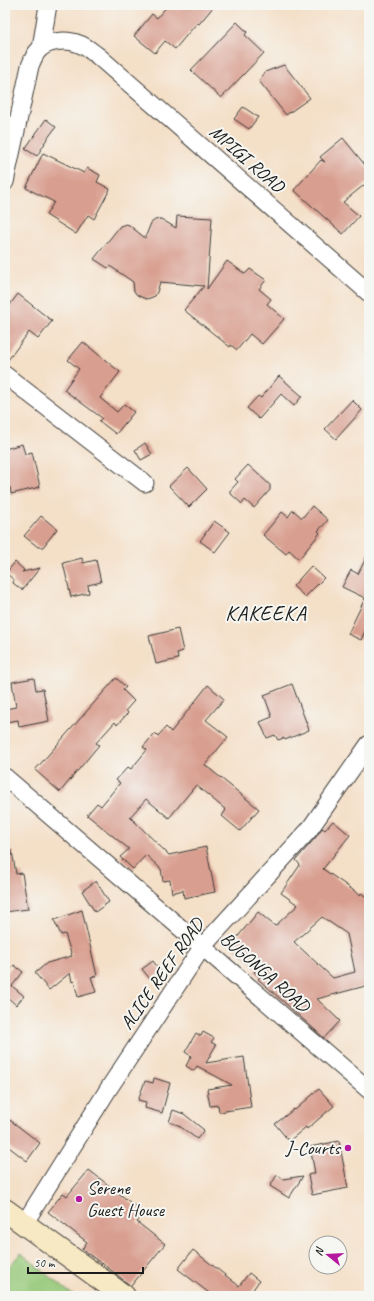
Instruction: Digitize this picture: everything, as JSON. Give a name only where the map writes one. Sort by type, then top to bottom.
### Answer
[{"type":"street","points":[[5,182],[30,66],[41,48],[48,5]]},
{"type":"street","name":"MPIGI ROAD","points":[[41,48],[53,43],[64,41],[80,44],[98,56],[369,293]]},
{"type":"street","points":[[5,375],[145,483]]},
{"type":"street","name":"ALICE REEF ROAD","points":[[24,1224],[109,1088],[203,946],[309,830],[369,744]]},
{"type":"street","name":"BUGONGA ROAD","points":[[5,777],[369,1090]]},
{"type":"street","points":[[5,1210],[124,1296]]},
{"type":"green space","points":[[21,1253],[74,1296],[5,1296],[5,1271]]},
{"type":"building","points":[[168,5],[215,5],[199,24],[197,23],[175,49],[165,41],[155,53],[134,36],[152,14],[157,18]]},
{"type":"building","points":[[237,22],[247,32],[245,35],[264,53],[221,98],[191,70]]},
{"type":"building","points":[[284,65],[310,98],[286,115],[259,81],[265,72]]},
{"type":"building","points":[[243,107],[258,117],[249,129],[234,119]]},
{"type":"building","points":[[46,119],[56,127],[44,143],[37,156],[25,149]]},
{"type":"building","points":[[343,138],[369,170],[369,181],[343,202],[359,216],[343,234],[294,190],[321,160],[325,162],[320,157]]},
{"type":"building","points":[[43,153],[84,173],[87,168],[100,175],[97,182],[110,189],[94,219],[88,215],[76,234],[46,215],[54,202],[26,188]]},
{"type":"building","points":[[177,216],[212,218],[207,289],[227,261],[245,274],[250,269],[266,280],[259,289],[271,299],[267,304],[284,319],[262,344],[250,334],[237,350],[231,345],[230,347],[184,310],[204,286],[160,282],[155,296],[146,299],[137,295],[134,291],[133,282],[110,266],[108,268],[94,259],[120,226],[126,224],[129,225],[145,238],[151,223],[155,220],[161,219],[176,228]]},
{"type":"building","points":[[18,294],[52,321],[38,339],[29,332],[5,364],[5,311]]},
{"type":"building","points":[[83,342],[120,372],[100,398],[117,412],[124,404],[134,412],[116,434],[99,421],[102,418],[64,390],[79,369],[68,360]]},
{"type":"building","points":[[279,376],[302,396],[294,406],[281,394],[259,419],[247,408],[258,396],[261,398]]},
{"type":"building","points":[[352,400],[362,410],[336,439],[325,429]]},
{"type":"building","points":[[145,443],[152,454],[141,460],[135,450]]},
{"type":"building","points":[[22,444],[25,454],[32,452],[40,487],[11,494],[10,487],[5,488],[5,475],[8,474],[5,460],[5,449]]},
{"type":"building","points":[[248,465],[270,485],[270,490],[254,508],[245,500],[242,504],[229,492],[238,482],[235,479]]},
{"type":"building","points":[[188,468],[207,489],[189,507],[169,486]]},
{"type":"building","points":[[312,506],[328,520],[318,531],[320,533],[299,559],[289,550],[286,554],[263,535],[282,512],[288,517],[293,510],[302,518]]},
{"type":"building","points":[[41,516],[57,529],[43,547],[38,547],[24,536]]},
{"type":"building","points":[[214,521],[230,532],[215,552],[200,541]]},
{"type":"building","points":[[369,552],[369,622],[361,640],[348,634],[365,598],[342,587],[351,570],[358,574]]},
{"type":"building","points":[[82,558],[83,563],[96,560],[101,582],[88,585],[89,593],[71,597],[63,563]]},
{"type":"building","points":[[15,562],[24,570],[22,572],[40,568],[22,590],[13,583],[14,580],[6,573]]},
{"type":"building","points":[[311,566],[324,578],[305,597],[293,586]]},
{"type":"building","points":[[178,629],[183,651],[177,653],[178,659],[156,664],[149,636]]},
{"type":"building","points":[[34,678],[36,690],[43,689],[49,721],[19,727],[18,720],[7,722],[5,709],[16,707],[12,682]]},
{"type":"building","points":[[116,678],[126,687],[123,690],[134,701],[126,710],[128,713],[117,725],[115,722],[96,743],[99,745],[60,792],[35,770]]},
{"type":"building","points":[[292,684],[309,730],[285,740],[284,738],[278,740],[275,735],[267,738],[260,722],[272,717],[264,695]]},
{"type":"building","points":[[208,685],[224,699],[206,720],[228,737],[205,765],[259,809],[240,831],[222,816],[226,810],[196,785],[169,818],[146,799],[130,817],[169,855],[206,847],[215,892],[184,898],[183,890],[172,893],[170,880],[163,881],[161,869],[146,855],[133,869],[120,857],[129,849],[87,815],[97,803],[101,806],[120,783],[116,780],[128,767],[131,769],[147,750],[143,747],[155,733],[158,736],[166,727],[171,732]]},
{"type":"building","points":[[333,821],[350,835],[323,869],[360,895],[361,893],[369,899],[369,985],[317,999],[340,1021],[324,1038],[258,979],[260,977],[254,972],[257,968],[231,945],[258,912],[275,926],[298,905],[281,893],[300,865],[296,860],[322,828],[325,830]],"holes":[[[322,917],[347,934],[355,972],[333,978],[294,942]]]},
{"type":"building","points":[[5,851],[12,851],[16,874],[22,873],[28,909],[5,912]]},
{"type":"building","points":[[96,881],[109,902],[95,912],[82,891]]},
{"type":"building","points":[[82,910],[97,976],[91,977],[96,992],[78,997],[74,981],[72,982],[70,973],[49,990],[35,973],[47,963],[72,956],[65,934],[61,935],[54,920]]},
{"type":"building","points":[[153,961],[161,972],[150,979],[142,969]]},
{"type":"building","points":[[14,965],[23,972],[12,986],[24,996],[16,1005],[5,995],[5,975]]},
{"type":"building","points":[[203,1032],[214,1038],[211,1042],[216,1045],[206,1063],[244,1057],[251,1107],[219,1112],[218,1105],[210,1106],[207,1089],[232,1085],[197,1066],[194,1071],[186,1066],[191,1056],[185,1052],[196,1033],[201,1036]]},
{"type":"building","points":[[154,1078],[170,1083],[162,1113],[145,1108],[146,1102],[138,1100],[145,1081],[153,1083]]},
{"type":"building","points":[[319,1089],[334,1106],[307,1129],[306,1127],[289,1141],[275,1124],[294,1109],[295,1110]]},
{"type":"building","points":[[173,1110],[184,1114],[204,1130],[197,1139],[178,1125],[169,1122]]},
{"type":"building","points":[[10,1120],[40,1143],[27,1161],[5,1144],[5,1128]]},
{"type":"building","points":[[339,1141],[348,1188],[312,1195],[308,1175],[315,1173],[310,1147]]},
{"type":"building","points":[[89,1170],[144,1213],[137,1222],[165,1244],[131,1286],[82,1249],[87,1242],[48,1212],[63,1193],[67,1196]]},
{"type":"building","points":[[277,1175],[283,1179],[303,1176],[289,1198],[270,1186]]},
{"type":"building","points":[[193,1250],[239,1286],[249,1273],[259,1281],[250,1294],[252,1296],[213,1296],[178,1269]]},
{"type":"place","name":"J-Courts","points":[[348,1148]]},
{"type":"place","name":"Serene Guest House","points":[[79,1199]]},
{"type":"district","name":"KAKEEKA","points":[[266,613]]}]
